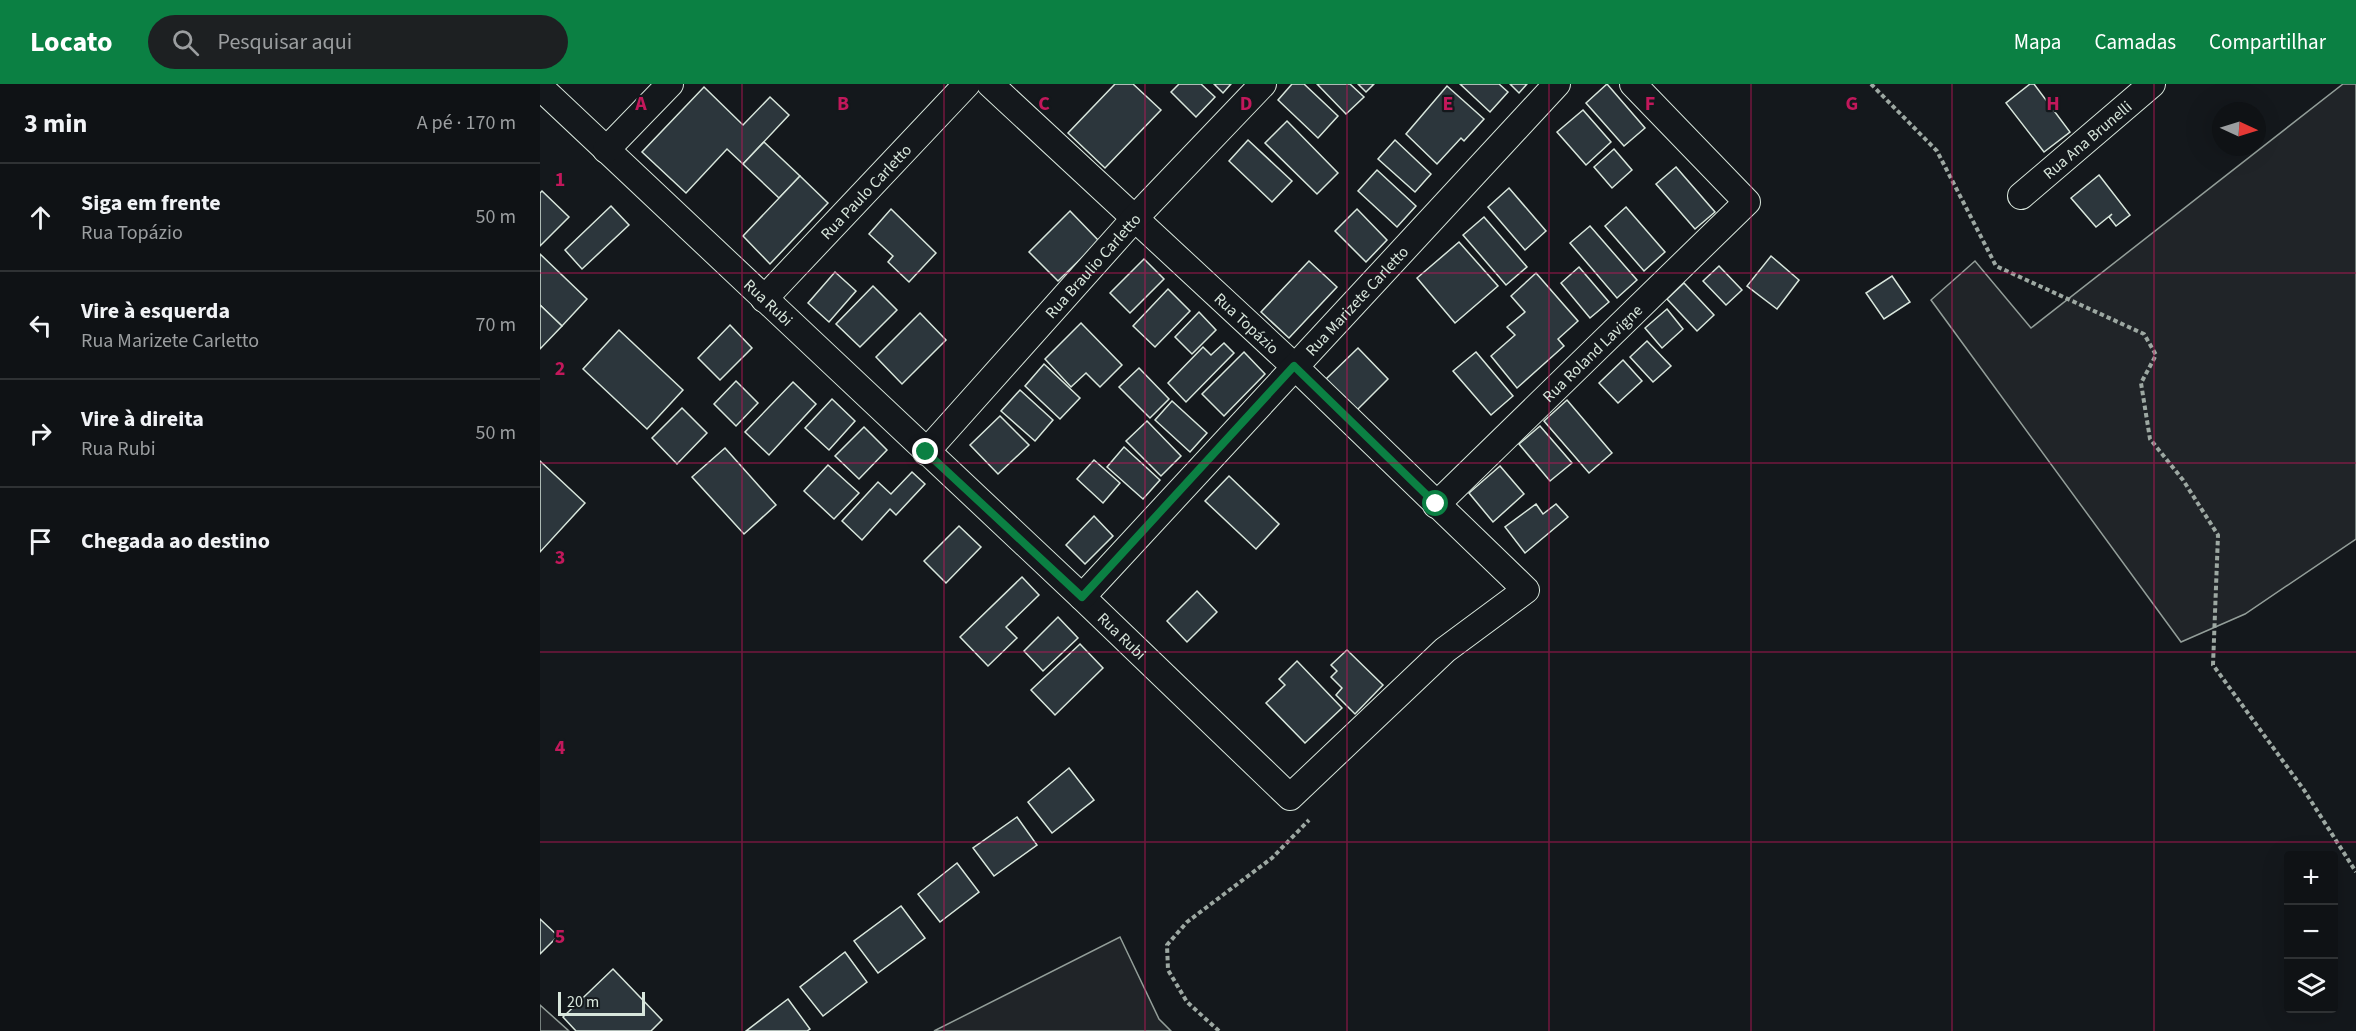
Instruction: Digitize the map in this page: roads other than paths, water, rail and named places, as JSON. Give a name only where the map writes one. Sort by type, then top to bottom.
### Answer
[{"type":"street","points":[[606,150],[670,84]]},
{"type":"street","name":"Rua Paulo Carletto","points":[[764,298],[967,84]]},
{"type":"street","name":"Rua Topázio","points":[[990,84],[1294,366],[1526,590],[1445,650],[1290,797]]},
{"type":"street","name":"Rua Braulio Carletto","points":[[926,452],[1135,218],[1263,84]]},
{"type":"street","name":"Rua Marizete Carletto","points":[[1082,597],[1557,84]]},
{"type":"street","name":"Rua Roland Lavigne","points":[[1436,504],[1747,202],[1633,84]]},
{"type":"street","name":"Rua Ana Brunelli","points":[[2021,196],[2152,84]]},
{"type":"street","name":"Rua Rubi","points":[[540,87],[1082,597],[1290,797]]}]
